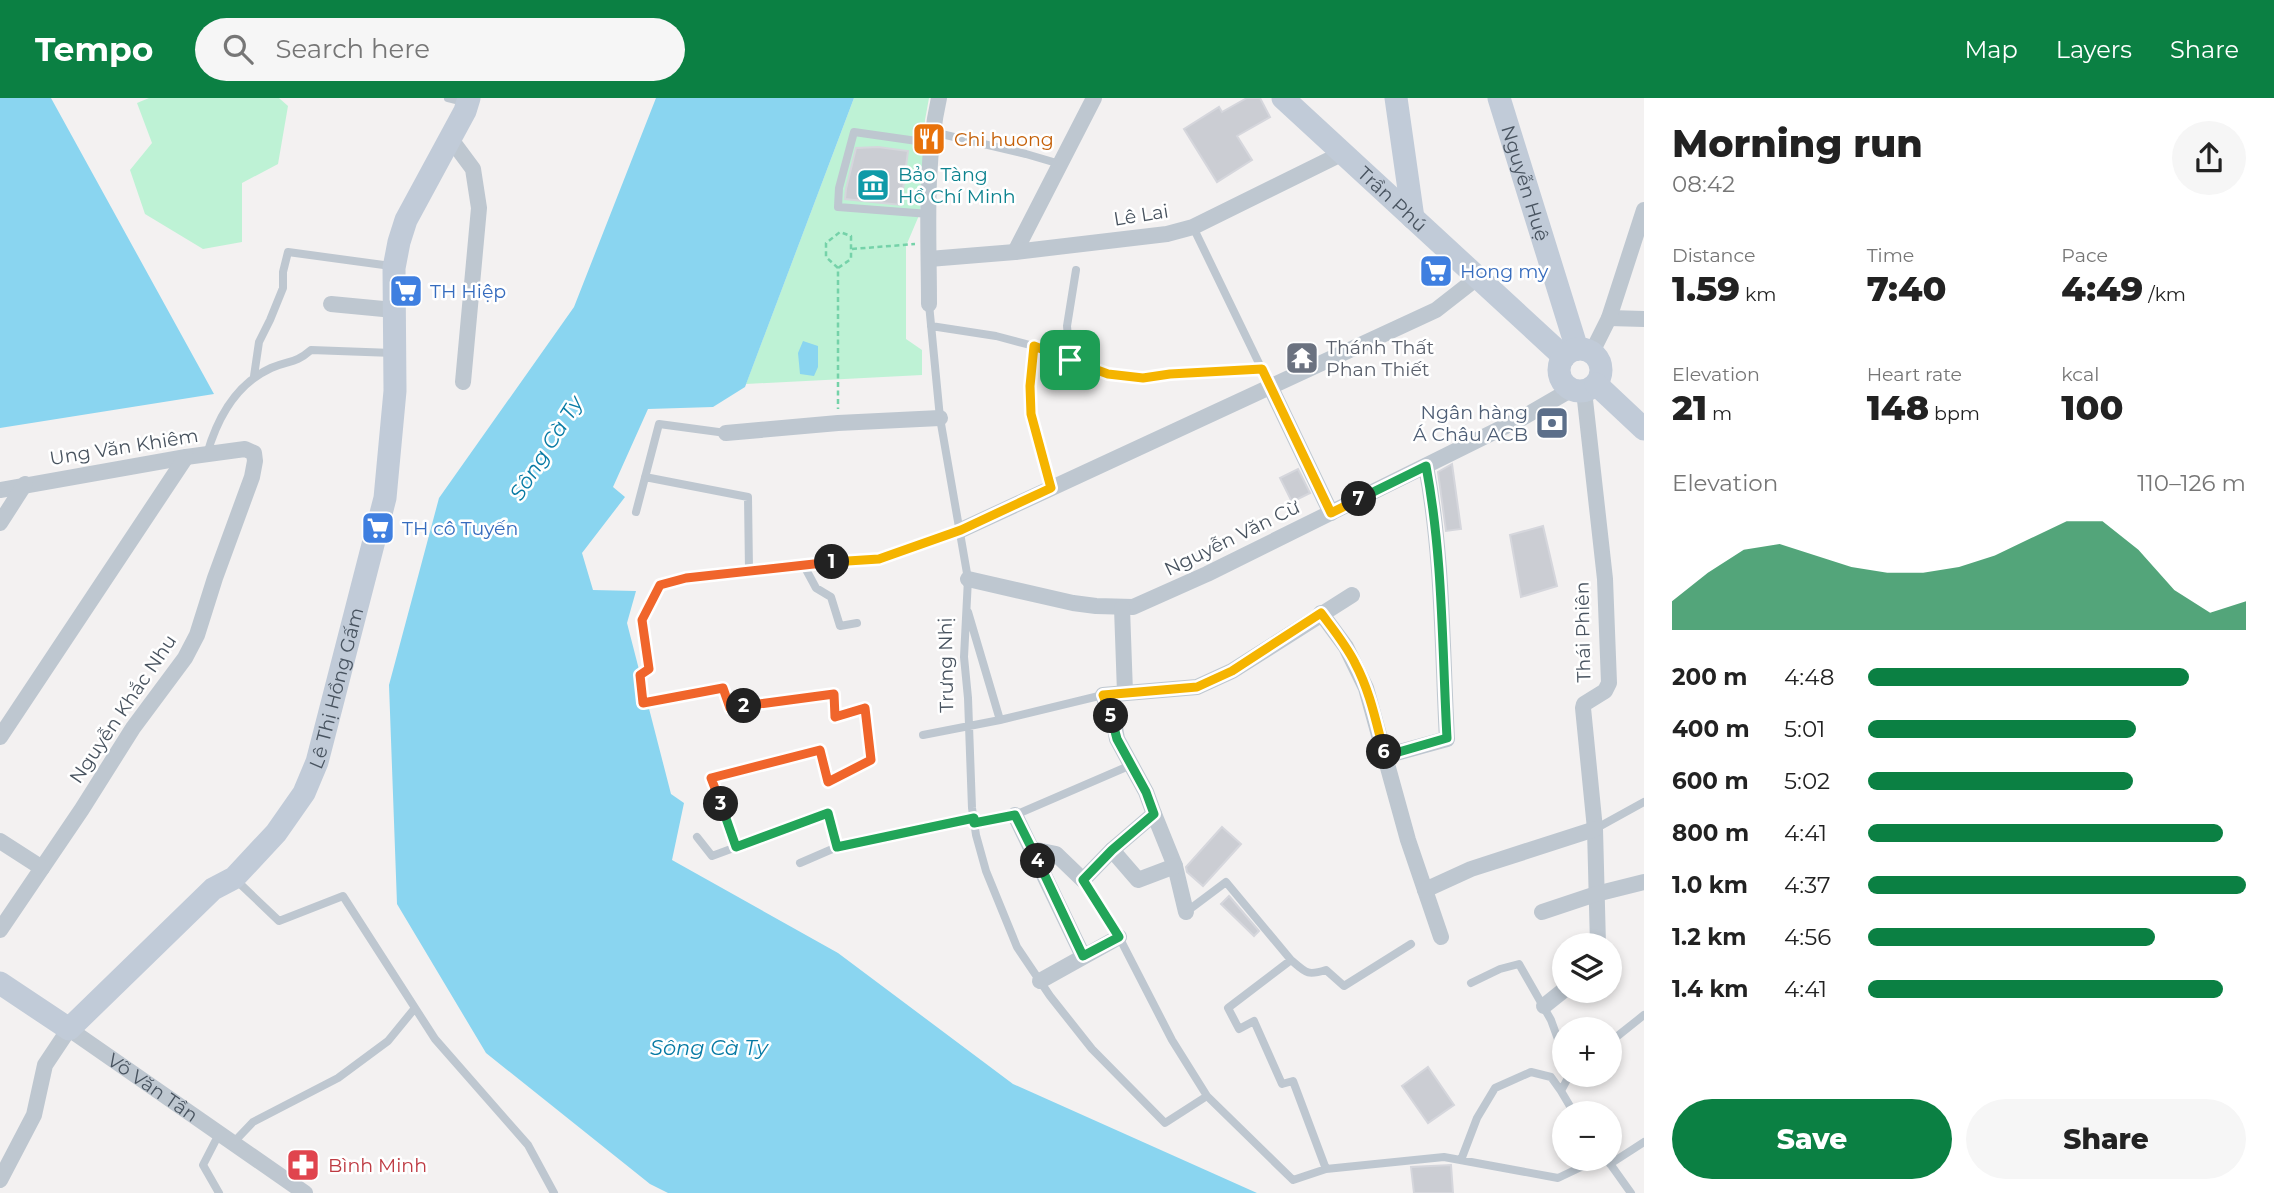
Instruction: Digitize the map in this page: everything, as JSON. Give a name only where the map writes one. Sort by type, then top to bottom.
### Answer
[{"type":"street","name":"Trưng Nhị","points":[[929,304],[928,241],[932,137],[939,98]]},
{"type":"street","points":[[1015,252],[1094,98]]},
{"type":"street","name":"Trần Phú","points":[[1283,98],[1477,278],[1578,353]]},
{"type":"street","points":[[1396,98],[1413,218]]},
{"type":"street","name":"Nguyễn Huệ","points":[[1499,98],[1578,353]]},
{"type":"street","name":"Lê Thị Hồng Gấm","points":[[0,1180],[34,1115],[45,1065],[69,1029],[213,889],[234,878],[288,816],[304,793],[317,762],[385,498],[395,391],[394,267],[406,219],[450,138],[461,100]]},
{"type":"street","points":[[450,138],[473,169],[479,208],[463,382]]},
{"type":"street","name":"Lê Lai","points":[[929,259],[1167,234],[1193,227],[1343,153]]},
{"type":"street","points":[[1644,209],[1608,318],[1578,353],[1561,362],[1559,375],[1566,386],[1584,388],[1644,429]]},
{"type":"street","points":[[961,530],[1436,310],[1477,278]]},
{"type":"street","points":[[331,304],[394,310]]},
{"type":"street","points":[[1608,318],[1644,319]]},
{"type":"street","points":[[1578,353],[1601,363],[1600,378],[1584,388]]},
{"type":"street","points":[[1270,386],[1331,513]]},
{"type":"street","name":"Nguyễn Văn Cừ","points":[[968,579],[1073,603],[1122,608],[1146,602],[1207,575],[1584,388]]},
{"type":"street","name":"Thái Phiên","points":[[1584,388],[1605,579],[1609,683],[1605,691],[1584,704],[1583,708],[1595,829],[1598,933]]},
{"type":"street","points":[[726,433],[838,423],[940,418]]},
{"type":"street","name":"Ung Văn Khiêm","points":[[0,490],[206,454],[245,449],[254,453]]},
{"type":"street","name":"Nguyễn Khắc Nhu","points":[[0,930],[133,728],[192,646],[252,477],[254,453]]},
{"type":"street","points":[[0,737],[186,457]]},
{"type":"street","points":[[1385,756],[1447,738],[1443,609],[1426,466]]},
{"type":"street","points":[[0,523],[25,484]]},
{"type":"street","points":[[1186,912],[1168,843],[1146,792],[1117,739],[1114,722],[1103,695],[1197,687],[1232,671],[1352,594]]},
{"type":"street","points":[[1122,608],[1125,693]]},
{"type":"street","points":[[1321,613],[1346,647],[1370,699],[1408,840],[1441,937]]},
{"type":"street","points":[[1032,849],[1056,854],[1083,880],[1112,850],[1154,814]]},
{"type":"street","points":[[1015,815],[1083,956]]},
{"type":"street","points":[[1425,890],[1480,866],[1595,829]]},
{"type":"street","points":[[0,841],[42,868]]},
{"type":"street","points":[[1112,850],[1138,880],[1175,866]]},
{"type":"street","points":[[1542,912],[1644,882]]},
{"type":"street","points":[[1040,981],[1119,937]]},
{"type":"street","name":"Võ Văn Tần","points":[[2,987],[69,1029],[304,1193]]},
{"type":"street","points":[[1544,1006],[1552,1000]]},
{"type":"lane","points":[[929,214],[838,207],[839,188],[854,132],[932,137],[1026,153],[1060,164]]},
{"type":"lane","points":[[1193,227],[1270,386]]},
{"type":"lane","points":[[254,376],[259,342],[283,288],[283,272],[288,252],[394,267]]},
{"type":"lane","points":[[1070,360],[1066,326],[1076,270]]},
{"type":"lane","name":"Trưng Nhị","points":[[929,304],[940,418],[968,579],[964,657],[968,726],[974,821],[986,872],[1013,937],[1040,981],[1092,1049],[1165,1123],[1207,1096]]},
{"type":"lane","points":[[931,326],[996,336],[1034,346],[1108,374],[1143,378],[1262,369]]},
{"type":"lane","points":[[1034,346],[1030,386],[1031,414],[1051,488]]},
{"type":"lane","points":[[206,454],[220,417],[254,376],[280,364],[299,360],[311,350],[395,353]]},
{"type":"lane","points":[[636,512],[659,424],[726,433]]},
{"type":"lane","points":[[645,477],[748,497],[749,570]]},
{"type":"lane","points":[[736,847],[711,778],[820,750],[828,782],[871,760],[865,708],[835,717],[834,694],[730,708],[723,688],[643,703],[640,675],[649,669],[642,620],[660,585],[686,578],[749,570],[879,559],[961,530]]},
{"type":"lane","points":[[803,564],[816,588],[831,597],[840,626],[858,623]]},
{"type":"lane","points":[[967,606],[1000,720]]},
{"type":"lane","points":[[923,735],[1103,695]]},
{"type":"lane","points":[[800,863],[837,847],[1015,815],[1131,765]]},
{"type":"lane","points":[[1595,829],[1644,802]]},
{"type":"lane","points":[[697,837],[712,856],[828,813],[837,847]]},
{"type":"lane","points":[[234,878],[279,921],[343,896],[435,1039],[528,1145],[554,1193]]},
{"type":"lane","points":[[1083,880],[1119,937],[1172,1040],[1207,1096],[1293,1180],[1326,1169],[1434,1158],[1461,1160],[1558,1178],[1573,1171]]},
{"type":"lane","points":[[1186,912],[1226,882],[1291,960],[1311,975],[1326,970],[1344,986],[1411,944]]},
{"type":"lane","points":[[1291,960],[1228,1008],[1239,1029],[1255,1021],[1282,1084],[1293,1081],[1326,1169]]},
{"type":"lane","points":[[1471,983],[1500,969],[1519,964],[1544,1006],[1552,1026]]},
{"type":"lane","points":[[233,1143],[253,1122],[338,1078],[387,1041],[415,1008]]},
{"type":"lane","points":[[1622,1032],[1644,1015]]},
{"type":"lane","points":[[1461,1160],[1477,1118],[1496,1088],[1531,1072],[1551,1077],[1567,1101]]},
{"type":"lane","points":[[1561,1091],[1563,1087]]},
{"type":"lane","points":[[219,1133],[203,1165],[219,1193]]},
{"type":"lane","points":[[1622,1154],[1644,1142]]},
{"type":"lane","points":[[1615,1171],[1631,1193]]},
{"type":"path","points":[[838,268],[851,259],[851,236],[840,232],[826,243],[825,257],[838,268],[838,423]]},
{"type":"path","points":[[851,249],[906,246],[928,241]]},
{"type":"green space","points":[[149,98],[279,98],[288,106],[278,164],[242,183],[242,242],[203,249],[145,214],[130,170],[152,143],[137,103]]},
{"type":"green space","points":[[854,98],[929,98],[925,120],[920,213],[906,246],[906,339],[922,350],[922,375],[746,384]]},
{"type":"water","points":[[0,98],[51,98],[214,394],[0,428]]},
{"type":"water","name":"Sông Cà Ty","points":[[656,98],[854,98],[745,387],[713,407],[648,409],[613,487],[625,497],[582,553],[593,590],[636,591],[627,623],[671,794],[684,803],[672,860],[838,953],[1013,1084],[1257,1193],[668,1193],[650,1184],[486,1053],[397,904],[389,685],[439,498],[574,307]]},
{"type":"water","points":[[803,341],[818,346],[818,367],[814,376],[800,374],[798,353]]},
{"type":"building","points":[[1247,98],[1260,98],[1270,117],[1237,136],[1252,160],[1217,182],[1184,129],[1219,107],[1222,112]]},
{"type":"building","name":"Bảo Tàng Hồ Chí Minh","points":[[878,147],[908,151],[901,205],[845,199],[856,148]]},
{"type":"building","points":[[1452,464],[1461,529],[1446,531],[1438,472]]},
{"type":"building","points":[[1298,469],[1310,493],[1292,502],[1280,478]]},
{"type":"building","points":[[1543,526],[1557,586],[1521,597],[1510,535]]},
{"type":"building","points":[[1222,827],[1241,844],[1203,886],[1187,872],[1186,867]]},
{"type":"building","points":[[1229,896],[1259,931],[1254,936],[1221,904]]},
{"type":"building","points":[[1428,1067],[1454,1105],[1428,1123],[1402,1086]]},
{"type":"building","points":[[1451,1165],[1453,1193],[1414,1193],[1411,1167]]},
{"type":"place","name":"Chi huong","points":[[929,139]]},
{"type":"place","name":"Bảo Tàng Hồ Chí Minh","points":[[873,185]]},
{"type":"place","name":"Hong my","points":[[1436,271]]},
{"type":"place","name":"TH Hiệp","points":[[406,291]]},
{"type":"place","name":"Thánh Thất Phan Thiết","points":[[1302,358]]},
{"type":"place","name":"Ngân hàng Á Châu ACB","points":[[1552,423]]},
{"type":"place","name":"TH cô Tuyến","points":[[378,528]]},
{"type":"place","name":"Bình Minh","points":[[303,1165]]},
{"type":"route","points":[[1034,346],[1070,360],[1108,374],[1143,378],[1262,369],[1331,513],[1426,466],[1443,609],[1447,738],[1385,756],[1370,699],[1356,665],[1321,613],[1232,671],[1197,687],[1103,695],[1114,722],[1117,739],[1146,792],[1154,814],[1112,850],[1083,880],[1119,937],[1083,956],[1015,815],[974,823],[974,818],[837,847],[828,813],[736,847],[711,778],[820,750],[828,782],[871,760],[865,708],[835,717],[834,694],[730,708],[723,688],[643,703],[640,675],[649,669],[642,620],[660,585],[686,578],[811,563],[879,559],[961,530],[1051,488],[1031,414],[1030,386],[1034,346]]}]
